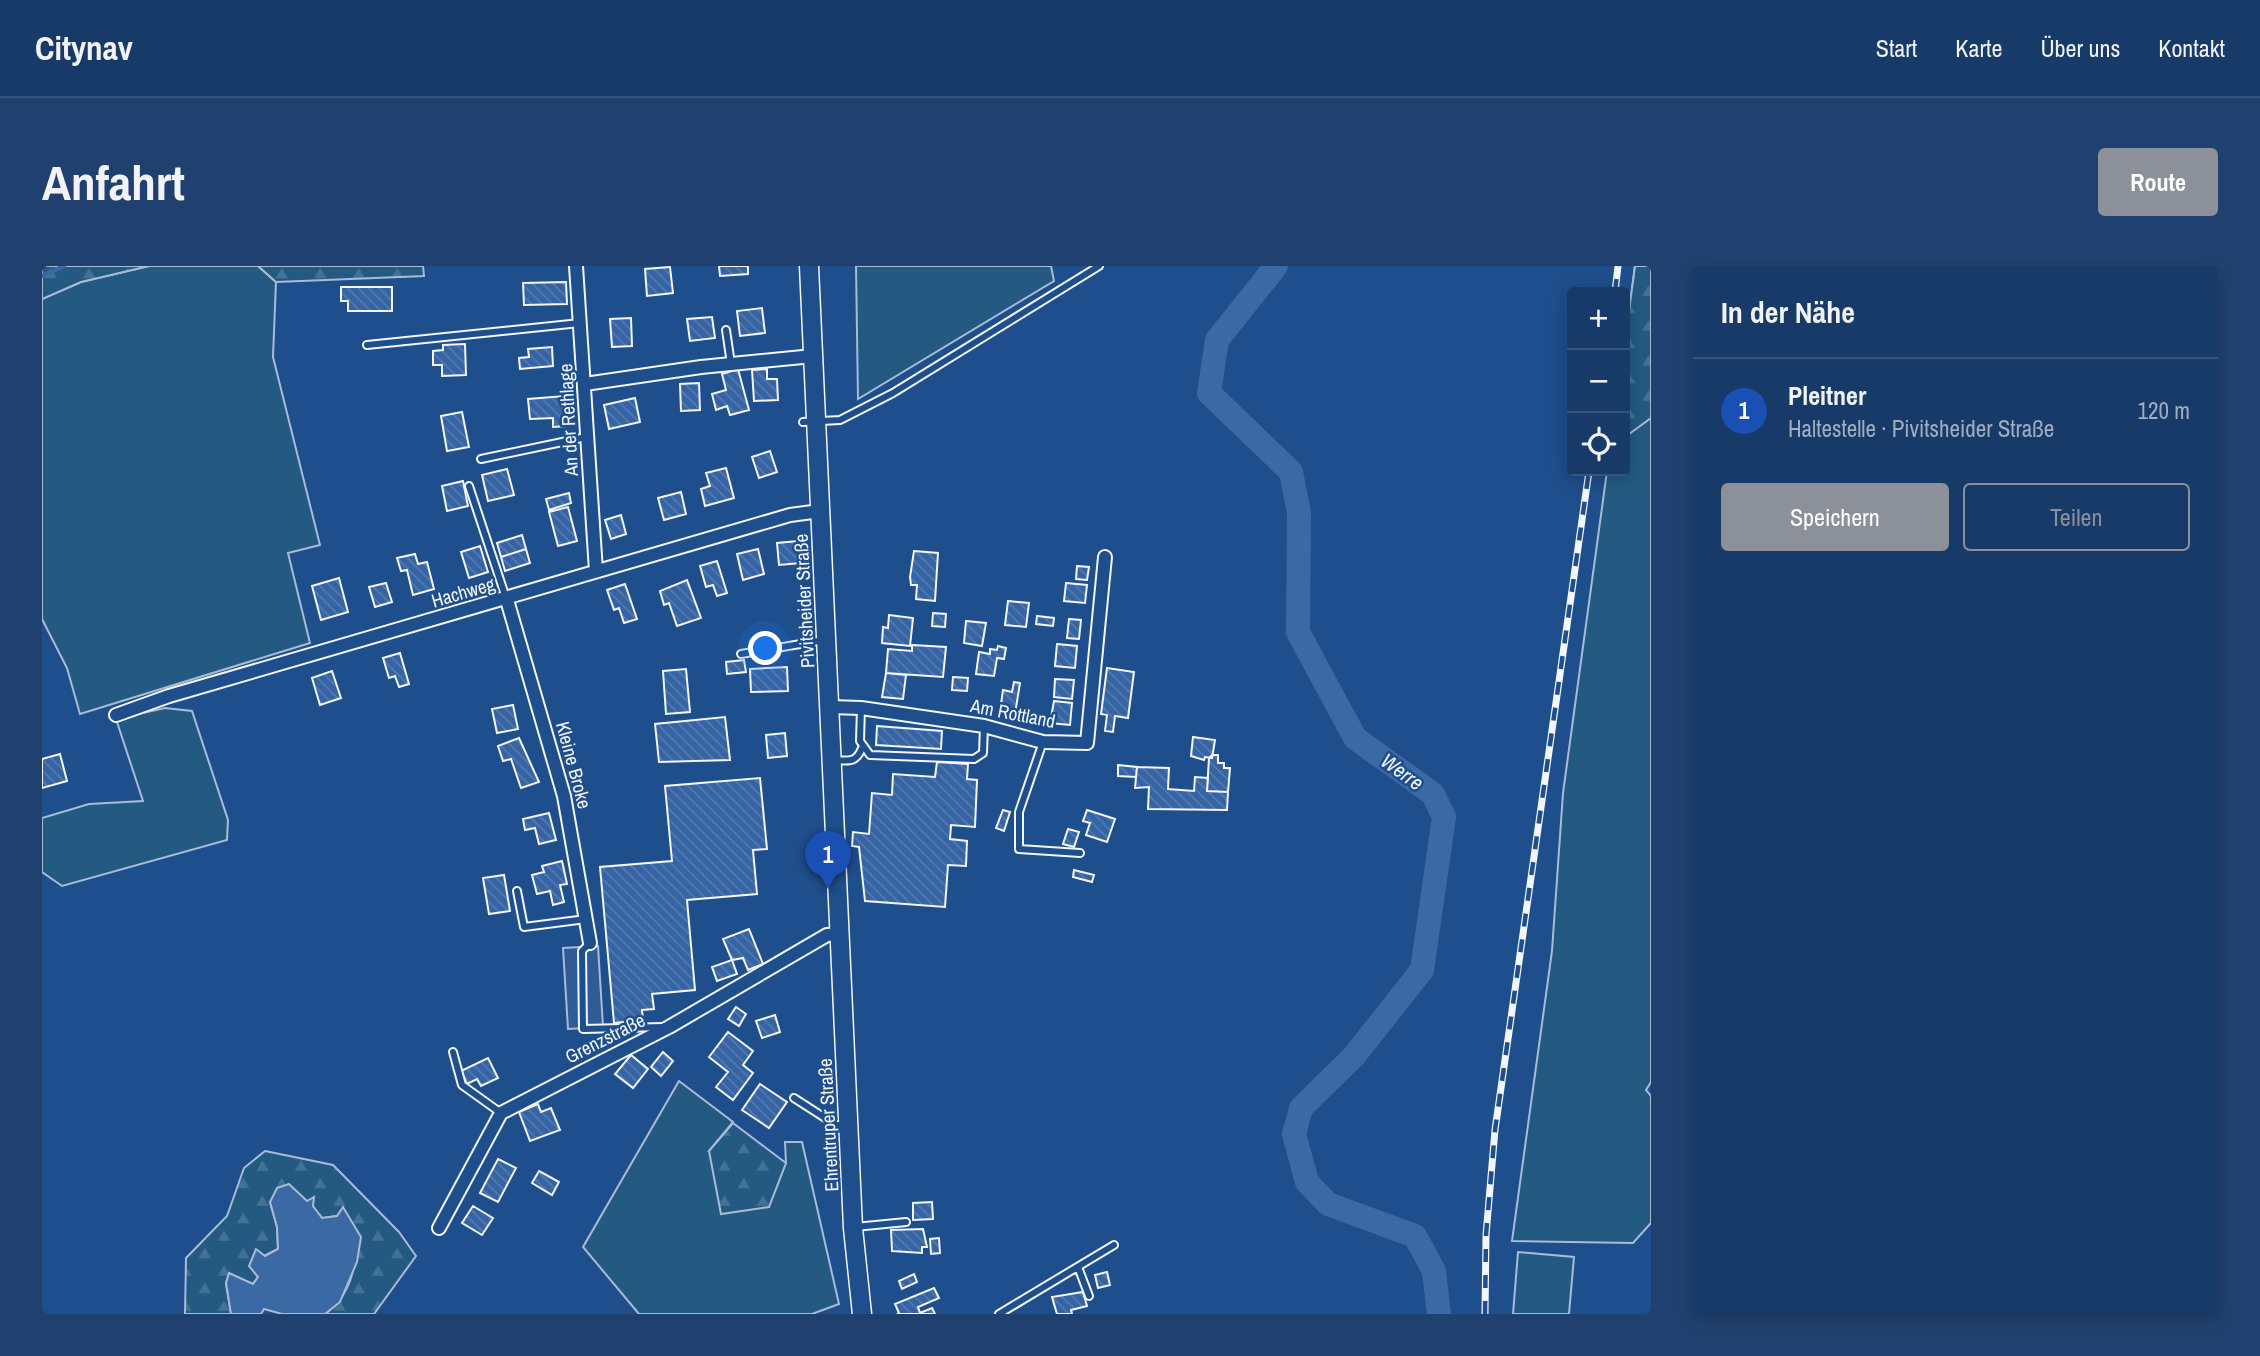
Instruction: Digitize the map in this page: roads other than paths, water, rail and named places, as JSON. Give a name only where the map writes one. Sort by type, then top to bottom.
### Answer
[{"type":"main road","name":"Pivitsheider Straße","points":[[809,266],[813,356],[810,421],[820,511],[826,640],[823,707],[832,760],[840,934]]},
{"type":"main road","name":"Ehrentruper Straße","points":[[840,934],[853,1228],[862,1314]]},
{"type":"street","name":"An der Rethlage","points":[[576,266],[582,323],[596,571]]},
{"type":"street","points":[[585,384],[813,356]]},
{"type":"street","name":"Hachweg","points":[[116,715],[169,696],[507,600],[596,571],[790,515],[820,511]]},
{"type":"street","name":"Am Rottland","points":[[823,707],[861,708],[984,726],[1043,742],[1087,743],[1105,557]]},
{"type":"street","name":"Kleine Broke","points":[[507,600],[564,796],[588,919],[590,943]]},
{"type":"street","name":"Grenzstraße","points":[[501,1113],[669,1027],[827,935],[840,934]]},
{"type":"street","points":[[439,1228],[501,1113]]},
{"type":"lane","points":[[810,421],[840,420],[893,394],[1099,266]]},
{"type":"lane","points":[[367,345],[582,323]]},
{"type":"lane","points":[[726,330],[731,364]]},
{"type":"lane","points":[[481,458],[588,437]]},
{"type":"lane","points":[[469,486],[507,600]]},
{"type":"lane","points":[[741,654],[826,640]]},
{"type":"lane","points":[[832,760],[853,761],[858,758],[862,748],[861,708]]},
{"type":"lane","points":[[862,748],[870,755],[974,760],[983,753],[984,726]]},
{"type":"lane","points":[[1043,742],[1019,812],[1019,849],[1080,853]]},
{"type":"lane","points":[[517,891],[524,927],[588,919]]},
{"type":"lane","points":[[590,943],[582,951],[583,1029],[669,1027]]},
{"type":"lane","points":[[453,1052],[462,1084],[501,1113]]},
{"type":"lane","points":[[794,1098],[836,1125],[849,1125]]},
{"type":"lane","points":[[853,1228],[906,1222]]},
{"type":"lane","points":[[999,1314],[1114,1245]]},
{"type":"lane","points":[[1078,1267],[1089,1296]]},
{"type":"waterway","points":[[42,276],[64,266]]},
{"type":"waterway","name":"Werre","points":[[1276,266],[1217,340],[1209,393],[1291,472],[1299,513],[1298,632],[1355,738],[1433,794],[1444,817],[1422,970],[1354,1056],[1301,1108],[1294,1134],[1307,1182],[1328,1204],[1415,1236],[1434,1271],[1439,1314]]},
{"type":"railway","points":[[1616,287],[1618,266]]},
{"type":"railway","points":[[1485,1314],[1486,1235],[1495,1130],[1588,476]]},
{"type":"place","name":"Pleitner","points":[[828,889]]}]
